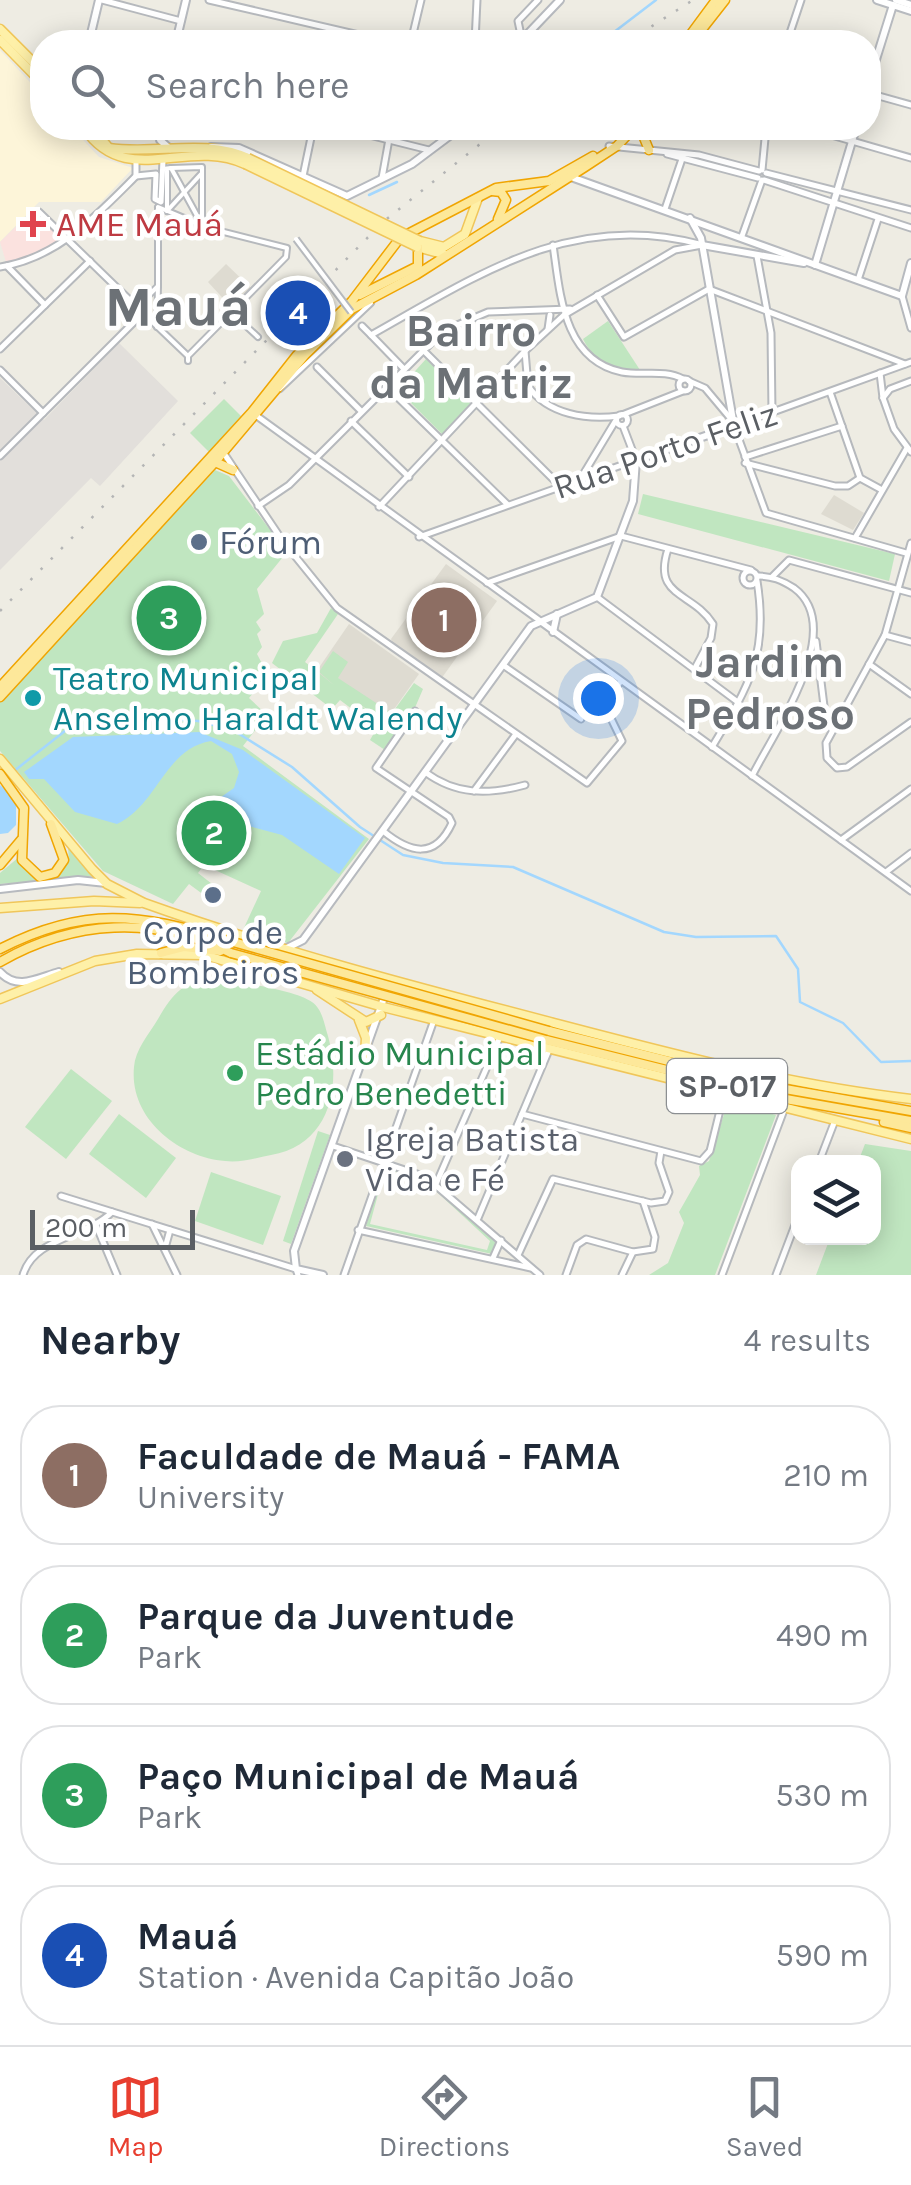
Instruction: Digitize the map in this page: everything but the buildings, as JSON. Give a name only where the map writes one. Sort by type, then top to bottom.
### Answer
[{"type":"highway","points":[[700,30],[716,0]]},
{"type":"highway","points":[[702,30],[725,0]]},
{"type":"highway","points":[[0,687],[352,308],[402,284],[620,140]]},
{"type":"highway","points":[[642,140],[649,150]]},
{"type":"highway","points":[[0,697],[216,462],[238,426],[254,414],[298,355],[352,301],[408,232],[487,192],[549,181],[613,146]]},
{"type":"highway","points":[[528,183],[521,195],[530,202]]},
{"type":"highway","points":[[487,192],[505,196],[502,214],[492,226]]},
{"type":"highway","points":[[478,198],[500,199],[502,214]]},
{"type":"highway","points":[[352,301],[418,266],[418,245]]},
{"type":"highway","points":[[216,462],[233,470]]},
{"type":"highway","points":[[0,774],[16,785],[24,808],[24,864],[34,875],[47,876],[62,866],[65,854],[51,824]]},
{"type":"highway","points":[[0,865],[24,836]]},
{"type":"highway","name":"SP-017","points":[[0,949],[65,922],[107,916],[168,923],[547,1036]]},
{"type":"highway","name":"SP-017","points":[[0,962],[45,940],[110,925],[167,932],[547,1036],[872,1111],[911,1109]]},
{"type":"highway","points":[[162,953],[184,947],[231,952]]},
{"type":"highway","points":[[872,1111],[911,1124]]},
{"type":"main road","points":[[91,30],[100,0]]},
{"type":"main road","points":[[179,30],[186,0]]},
{"type":"main road","points":[[531,30],[560,0]]},
{"type":"main road","points":[[877,0],[911,8]]},
{"type":"main road","points":[[881,48],[895,3]]},
{"type":"main road","points":[[0,29],[30,59]]},
{"type":"main road","points":[[0,40],[30,71]]},
{"type":"main road","points":[[8,48],[13,46],[30,60]]},
{"type":"main road","points":[[94,140],[106,154],[166,166],[184,154],[246,161]]},
{"type":"main road","points":[[102,140],[109,148],[148,153],[233,146],[338,195],[352,195],[393,175],[446,140]]},
{"type":"main road","points":[[162,140],[171,150]]},
{"type":"main road","points":[[815,265],[852,140]]},
{"type":"main road","points":[[210,147],[447,255]]},
{"type":"main road","points":[[584,167],[598,185]]},
{"type":"main road","points":[[570,176],[907,298],[911,263]]},
{"type":"main road","points":[[418,245],[444,247],[461,238],[478,198]]},
{"type":"main road","points":[[700,224],[734,424]]},
{"type":"main road","points":[[757,256],[758,241]]},
{"type":"main road","points":[[702,245],[815,265]]},
{"type":"main road","name":"Rua Porto Feliz","points":[[636,460],[734,424]]},
{"type":"main road","points":[[283,949],[302,940],[538,620],[597,597],[636,488],[636,460]]},
{"type":"main road","points":[[554,632],[557,614]]},
{"type":"main road","points":[[1,761],[16,785],[107,884]]},
{"type":"main road","points":[[0,889],[78,880],[107,884],[144,903],[390,980],[766,1077],[911,1099]]},
{"type":"main road","points":[[0,908],[94,901],[144,903]]},
{"type":"main road","points":[[302,940],[308,956]]},
{"type":"main road","points":[[1,974],[22,983],[115,957],[162,953],[220,958],[382,1011],[434,1020],[834,1123],[911,1139]]},
{"type":"main road","points":[[0,998],[65,970]]},
{"type":"main road","points":[[323,1275],[296,1268],[390,980]]},
{"type":"main road","points":[[314,986],[370,1023],[382,1011]]},
{"type":"main road","points":[[357,1016],[366,1038],[365,1056]]},
{"type":"street","points":[[100,0],[181,21]]},
{"type":"street","points":[[209,0],[338,30]]},
{"type":"street","points":[[414,30],[421,0]]},
{"type":"street","points":[[475,30],[476,0]]},
{"type":"street","points":[[519,30],[518,21],[538,0]]},
{"type":"street","points":[[791,30],[800,0]]},
{"type":"street","points":[[881,94],[911,106]]},
{"type":"street","points":[[302,179],[310,140]]},
{"type":"street","points":[[382,180],[388,140]]},
{"type":"street","points":[[391,140],[432,152]]},
{"type":"street","points":[[742,236],[761,176],[765,140]]},
{"type":"street","points":[[852,140],[911,158]]},
{"type":"street","points":[[613,146],[683,156],[911,210]]},
{"type":"street","points":[[385,154],[393,175]]},
{"type":"street","points":[[675,155],[676,174]]},
{"type":"street","points":[[665,210],[683,156]]},
{"type":"street","points":[[136,159],[136,176]]},
{"type":"street","points":[[166,166],[202,166],[202,226]]},
{"type":"street","points":[[166,166],[202,226]]},
{"type":"street","points":[[158,205],[166,166]]},
{"type":"street","points":[[166,166],[167,211]]},
{"type":"street","points":[[4,266],[37,259],[68,239],[136,176],[156,174],[157,327]]},
{"type":"street","points":[[167,211],[204,174]]},
{"type":"street","points":[[761,176],[911,228]]},
{"type":"street","points":[[39,212],[188,359],[286,257],[285,246],[202,226],[158,205]]},
{"type":"street","points":[[858,280],[878,219]]},
{"type":"street","points":[[371,335],[492,265],[553,246],[659,237],[702,245]]},
{"type":"street","points":[[659,237],[664,246],[661,259]]},
{"type":"street","points":[[296,240],[362,326],[404,368]]},
{"type":"street","points":[[538,312],[550,315],[574,309],[680,248],[702,245]]},
{"type":"street","points":[[553,246],[564,313],[584,350],[599,363],[626,372],[663,373],[683,385],[709,393],[734,424],[766,513],[906,553]]},
{"type":"street","points":[[757,256],[768,310],[772,413]]},
{"type":"street","points":[[0,349],[90,261]]},
{"type":"street","points":[[4,266],[45,306]]},
{"type":"street","points":[[276,392],[353,314],[402,284]]},
{"type":"street","points":[[137,307],[158,286]]},
{"type":"street","points":[[598,295],[624,337],[709,289],[908,363]]},
{"type":"street","points":[[907,298],[911,328]]},
{"type":"street","points":[[232,312],[258,337]]},
{"type":"street","points":[[258,506],[313,461],[423,350],[464,318],[488,312],[564,313]]},
{"type":"street","points":[[379,508],[564,313]]},
{"type":"street","points":[[0,456],[143,314]]},
{"type":"street","points":[[547,332],[550,315]]},
{"type":"street","points":[[423,350],[560,485]]},
{"type":"street","points":[[524,351],[525,378]]},
{"type":"street","points":[[310,360],[361,410]]},
{"type":"street","name":"Rua Porto Feliz","points":[[734,424],[867,378],[879,379],[908,363]]},
{"type":"street","points":[[508,369],[525,378],[537,397],[564,412],[622,421]]},
{"type":"street","points":[[0,370],[43,413]]},
{"type":"street","points":[[879,379],[890,388]]},
{"type":"street","points":[[855,538],[909,450],[894,429],[879,379]]},
{"type":"street","points":[[883,398],[890,388],[911,382]]},
{"type":"street","points":[[581,478],[608,433],[635,408],[683,385]]},
{"type":"street","points":[[386,386],[507,504]]},
{"type":"street","points":[[830,392],[860,478],[882,490]]},
{"type":"street","points":[[254,414],[313,461],[911,891]]},
{"type":"street","points":[[351,421],[409,477]]},
{"type":"street","points":[[622,421],[636,460]]},
{"type":"street","points":[[744,460],[842,426]]},
{"type":"street","points":[[222,450],[258,506],[344,615],[578,779],[593,780],[621,743],[604,704],[621,681]]},
{"type":"street","name":"Rua Porto Feliz","points":[[419,536],[636,460]]},
{"type":"street","points":[[744,460],[835,486],[860,478]]},
{"type":"street","points":[[488,584],[622,536],[751,570],[757,579],[761,650],[739,703],[712,747]]},
{"type":"street","points":[[911,543],[885,635],[832,730],[824,748],[826,758],[836,768],[847,768],[911,722]]},
{"type":"street","points":[[668,549],[662,571],[666,582],[712,624],[711,638],[695,668]]},
{"type":"street","points":[[772,577],[782,563],[795,561],[911,592]]},
{"type":"street","points":[[733,568],[759,604]]},
{"type":"street","points":[[746,582],[751,570]]},
{"type":"street","points":[[746,582],[772,577],[809,602],[832,730]]},
{"type":"street","points":[[597,597],[739,703]]},
{"type":"street","points":[[885,635],[911,642]]},
{"type":"street","points":[[752,776],[799,683],[816,638]]},
{"type":"street","points":[[869,664],[911,694]]},
{"type":"street","points":[[503,665],[581,720]]},
{"type":"street","points":[[824,701],[842,712]]},
{"type":"street","points":[[379,836],[416,851],[431,850],[441,842],[452,820],[376,768],[416,711]]},
{"type":"street","points":[[474,791],[516,734]]},
{"type":"street","points":[[425,772],[448,788],[474,791],[525,785]]},
{"type":"street","points":[[841,840],[911,789]]},
{"type":"street","points":[[886,872],[911,853]]},
{"type":"street","points":[[344,1275],[434,1020]]},
{"type":"street","points":[[436,1184],[500,1037]]},
{"type":"street","points":[[478,1218],[549,1050]]},
{"type":"street","points":[[522,1114],[698,1161],[706,1158],[724,1094]]},
{"type":"street","points":[[722,1275],[784,1110]]},
{"type":"street","points":[[822,1155],[834,1123]]},
{"type":"street","points":[[333,1146],[436,1184],[540,1275]]},
{"type":"street","points":[[518,1256],[553,1178],[647,1202],[662,1202],[669,1195],[659,1163],[660,1152]]},
{"type":"street","points":[[60,1196],[296,1268]]},
{"type":"street","points":[[566,1275],[578,1246],[586,1239],[632,1252],[654,1245],[647,1202]]},
{"type":"street","points":[[23,1275],[36,1252],[96,1225],[112,1212]]},
{"type":"street","points":[[152,1224],[177,1275]]},
{"type":"street","points":[[96,1225],[117,1275]]},
{"type":"street","points":[[165,1248],[170,1230]]},
{"type":"street","points":[[358,1230],[533,1269]]},
{"type":"street","points":[[776,1275],[791,1235]]},
{"type":"street","points":[[493,1258],[501,1240]]},
{"type":"street","points":[[622,1275],[632,1252]]},
{"type":"shaded area","points":[[0,50],[30,82],[30,140],[83,140],[99,157],[133,168],[101,202],[39,202],[0,242]]},
{"type":"shaded area","name":"AME Mauá","points":[[33,210],[61,237],[59,243],[31,259],[6,262],[0,242]]},
{"type":"shaded area","points":[[226,264],[251,288],[231,307],[208,282]]},
{"type":"shaded area","points":[[119,343],[178,401],[100,486],[91,478],[0,570],[0,378],[44,420]]},
{"type":"shaded area","points":[[834,495],[864,513],[853,530],[821,514]]},
{"type":"shaded area","points":[[446,564],[497,601],[441,679],[395,648],[391,639]]},
{"type":"shaded area","points":[[349,624],[419,674],[385,722],[316,672]]},
{"type":"green space","points":[[608,321],[640,370],[606,364],[588,347],[583,339]]},
{"type":"green space","points":[[426,359],[474,404],[444,436],[398,390]]},
{"type":"green space","points":[[224,399],[241,416],[209,452],[190,433]]},
{"type":"green space","points":[[215,470],[229,476],[287,552],[257,589],[264,614],[256,622],[262,647],[257,654],[268,675],[249,698],[267,715],[243,746],[369,839],[288,943],[243,930],[261,891],[204,865],[198,873],[216,887],[208,898],[189,884],[173,904],[103,871],[0,751],[0,702]]},
{"type":"green space","points":[[643,494],[895,554],[889,581],[638,514]]},
{"type":"green space","points":[[331,608],[338,614],[305,662],[334,685],[319,672],[333,651],[348,662],[338,678],[390,712],[384,721],[358,703],[384,724],[414,683],[423,689],[414,710],[385,750],[370,740],[377,728],[340,700],[332,709],[272,663],[283,641],[317,633]]},
{"type":"green space","points":[[68,848],[94,876],[0,884],[0,873],[19,857],[34,878],[57,876],[69,861]]},
{"type":"green space","name":"Estádio Municipal Pedro Benedetti","points":[[216,978],[292,993],[312,1002],[321,1013],[332,1055],[332,1093],[319,1126],[291,1149],[242,1161],[207,1158],[160,1132],[140,1103],[134,1067],[143,1042],[181,989],[196,981]]},
{"type":"green space","points":[[71,1069],[112,1101],[66,1159],[25,1127]]},
{"type":"green space","points":[[728,1102],[776,1115],[715,1275],[649,1275],[668,1263],[684,1223],[679,1212],[700,1175],[699,1166],[709,1161]]},
{"type":"green space","points":[[119,1114],[176,1158],[146,1198],[89,1154]]},
{"type":"green space","points":[[318,1131],[330,1135],[291,1244],[283,1241]]},
{"type":"green space","points":[[865,1144],[911,1151],[911,1275],[816,1275],[827,1245],[881,1245],[881,1155],[861,1155]]},
{"type":"green space","points":[[384,1167],[426,1178],[497,1244],[492,1254],[366,1226]],"holes":[[[384,1172],[424,1180],[490,1241],[487,1250],[370,1224]]]},
{"type":"green space","points":[[211,1172],[281,1196],[263,1245],[195,1221]]},
{"type":"water","points":[[199,732],[243,750],[365,838],[339,874],[282,835],[212,816],[211,804],[234,788],[239,772],[232,754],[211,741],[182,755],[142,804],[117,824],[75,812],[44,779],[29,779],[24,772],[73,737]]},
{"type":"water","points":[[0,785],[16,798],[16,825],[8,833],[0,834]]},
{"type":"waterway","points":[[617,30],[656,0]]},
{"type":"waterway","points":[[369,195],[397,182]]},
{"type":"waterway","points":[[0,782],[70,727],[158,718],[198,721],[233,730],[292,767],[360,827],[403,855],[443,863],[513,867],[664,932],[696,937],[776,936],[798,969],[800,1002],[843,1023],[881,1062],[911,1061]]},
{"type":"railway","points":[[646,30],[693,0]]},
{"type":"railway","points":[[0,611],[383,222],[485,140]]},
{"type":"place","name":"AME Mauá","points":[[33,224]]},
{"type":"place","name":"Mauá","points":[[298,313]]},
{"type":"place","name":"Fórum","points":[[199,542]]},
{"type":"place","name":"Paço Municipal de Mauá","points":[[169,618]]},
{"type":"place","name":"Faculdade de Mauá - FAMA","points":[[444,620]]},
{"type":"place","name":"Teatro Municipal Anselmo Haraldt Walendy","points":[[33,698]]},
{"type":"place","name":"Parque da Juventude","points":[[214,833]]},
{"type":"place","name":"Corpo de Bombeiros","points":[[213,895]]},
{"type":"place","name":"Estádio Municipal Pedro Benedetti","points":[[235,1073]]},
{"type":"place","name":"Igreja Batista Vida e Fé","points":[[345,1159]]},
{"type":"district","name":"Mauá","points":[[178,306]]},
{"type":"district","name":"Bairro da Matriz","points":[[471,356]]},
{"type":"district","name":"Jardim Pedroso","points":[[770,687]]}]
